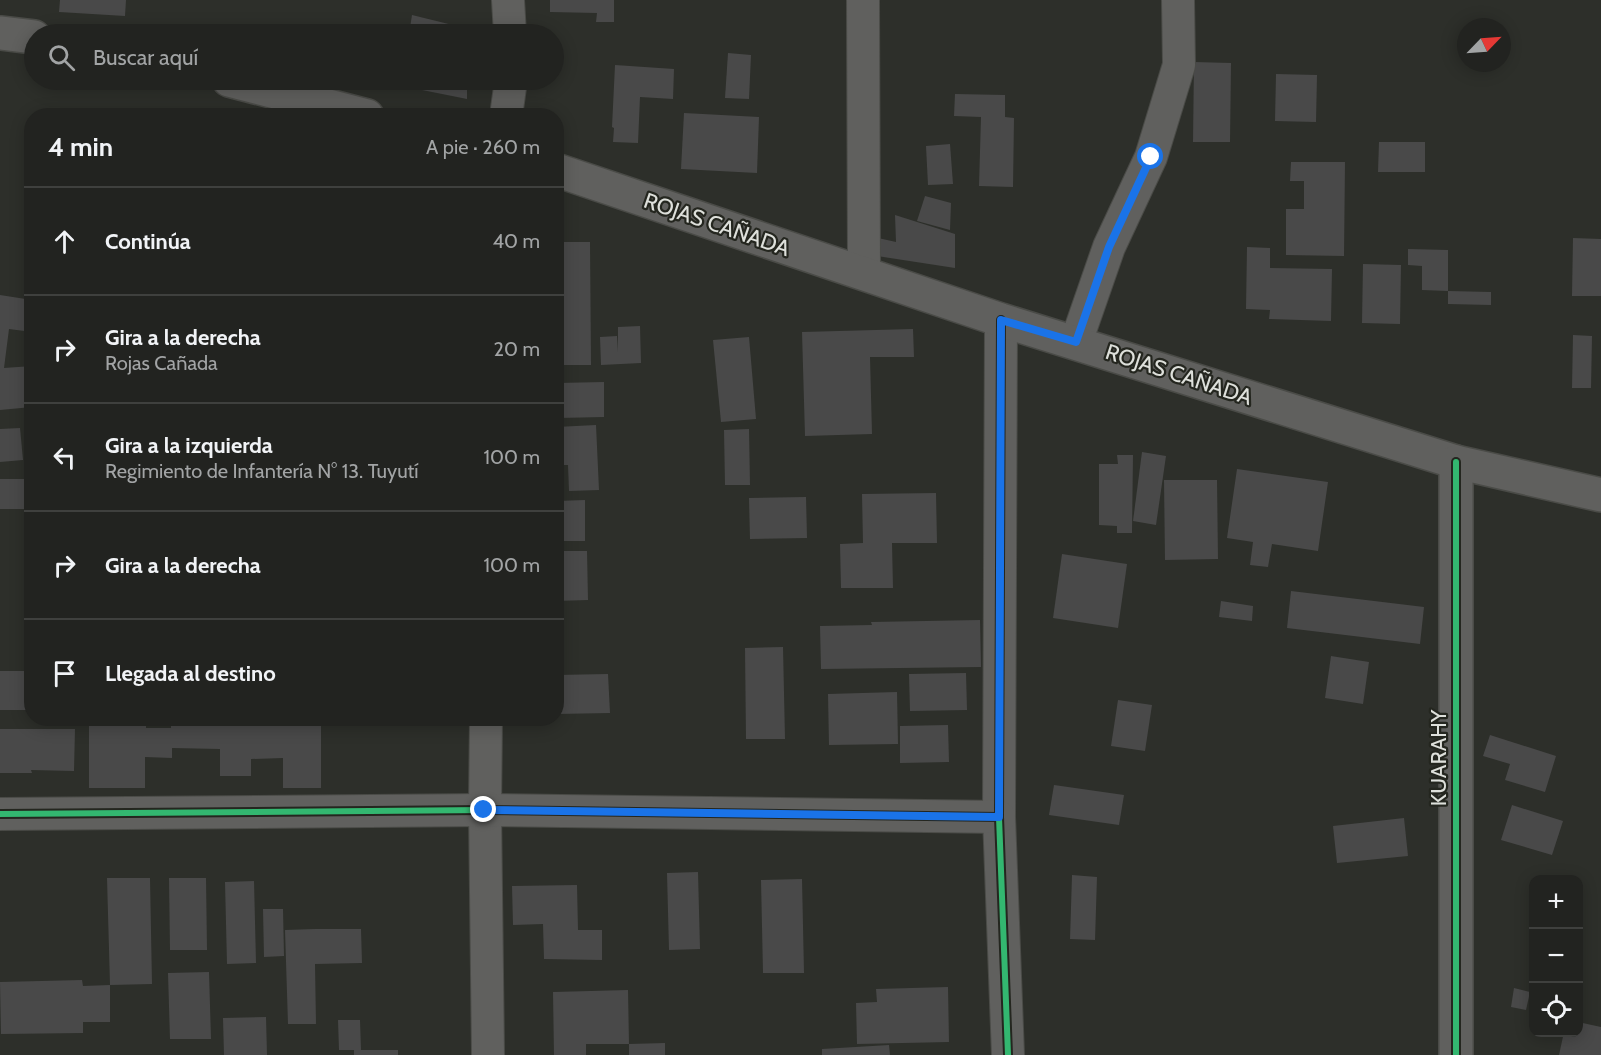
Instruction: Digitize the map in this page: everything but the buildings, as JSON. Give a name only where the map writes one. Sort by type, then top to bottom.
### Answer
[{"type":"main road","points":[[0,33],[24,36]]},
{"type":"main road","points":[[267,90],[336,108]]},
{"type":"main road","name":"ROJAS CAÑADA","points":[[564,173],[1001,320],[1456,462],[1601,495]]},
{"type":"main road","name":"KUARAHY","points":[[1456,462],[1456,1055]]},
{"type":"street","points":[[508,0],[509,24]]},
{"type":"street","points":[[863,0],[864,273]]},
{"type":"street","points":[[1076,342],[1109,247],[1151,157],[1179,65],[1178,0]]},
{"type":"street","points":[[507,108],[510,90]]},
{"type":"street","points":[[1001,320],[999,817],[1008,1055]]},
{"type":"street","points":[[486,726],[484,810],[488,1055]]},
{"type":"street","points":[[0,814],[484,810],[999,817]]},
{"type":"cycle path","points":[[1001,320],[999,817],[1008,1055]]},
{"type":"cycle path","points":[[1456,462],[1456,1055]]},
{"type":"cycle path","points":[[0,814],[485,810],[999,817]]},
{"type":"route","points":[[484,810],[999,817],[1001,320],[1076,342],[1109,247],[1151,157]]}]
